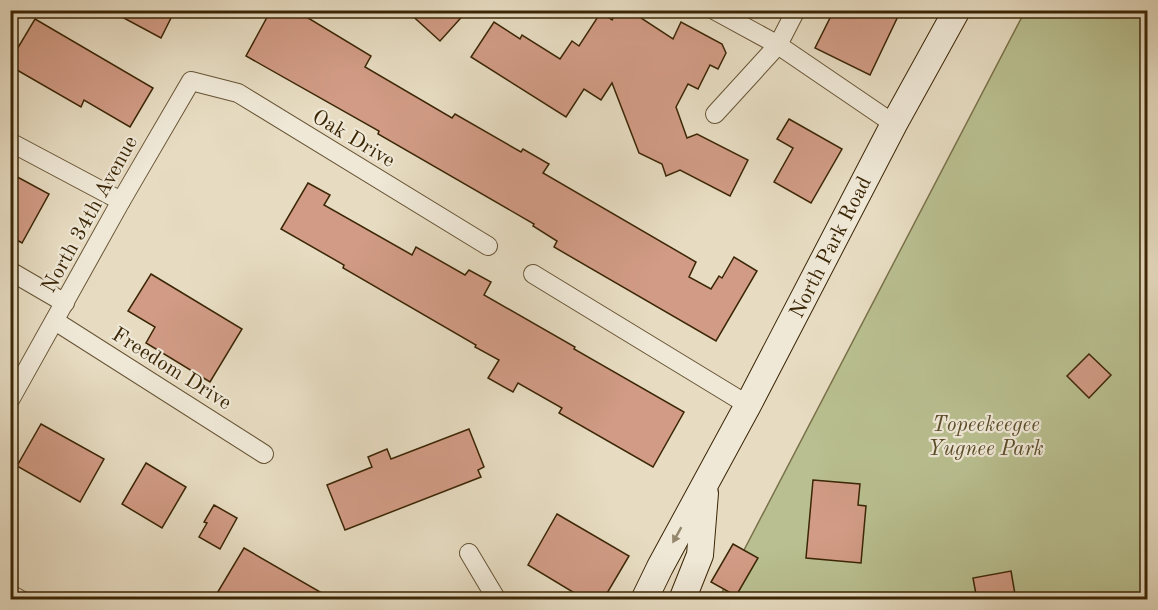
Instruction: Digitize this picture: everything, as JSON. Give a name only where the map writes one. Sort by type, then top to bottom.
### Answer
[{"type":"street","points":[[714,10],[778,45],[894,124]]},
{"type":"street","points":[[715,114],[778,45],[796,10]]},
{"type":"street","name":"North Park Road","points":[[644,600],[894,124],[957,10]]},
{"type":"street","name":"North 34th Avenue","points":[[10,400],[191,81]]},
{"type":"street","name":"Oak Drive","points":[[191,81],[238,93],[488,246]]},
{"type":"street","points":[[10,142],[121,201]]},
{"type":"street","points":[[10,271],[64,303]]},
{"type":"street","points":[[533,274],[748,405]]},
{"type":"street","name":"Freedom Drive","points":[[55,321],[264,454]]},
{"type":"street","name":"North Park Road","points":[[682,600],[700,555],[705,484]]},
{"type":"street","points":[[469,553],[497,600]]},
{"type":"street","points":[[10,594],[21,600]]},
{"type":"green space","name":"Topeekeegee Yugnee Park","points":[[1025,11],[1147,11],[1147,599],[718,600]]},
{"type":"building","points":[[109,10],[175,10],[161,38]]},
{"type":"building","points":[[271,10],[295,10],[371,56],[365,67],[452,118],[455,114],[521,152],[523,149],[549,164],[543,173],[696,262],[689,277],[711,289],[719,276],[722,278],[734,257],[757,271],[716,341],[554,247],[557,241],[533,226],[534,224],[378,134],[379,131],[246,56]]},
{"type":"building","points":[[406,10],[468,10],[440,41]]},
{"type":"building","points":[[618,10],[629,10],[673,39],[681,22],[722,44],[726,53],[718,69],[710,65],[698,89],[688,84],[676,107],[687,138],[697,134],[748,160],[730,196],[680,170],[666,176],[662,164],[639,153],[612,83],[601,100],[584,89],[566,117],[471,57],[494,22],[520,39],[522,35],[560,59],[572,41],[579,46],[601,12],[612,20]]},
{"type":"building","points":[[834,10],[901,10],[870,75],[815,48]]},
{"type":"building","points":[[35,19],[153,88],[130,127],[84,100],[81,107],[10,66],[10,61]]},
{"type":"building","points":[[789,119],[842,149],[811,203],[774,182],[793,148],[777,139]]},
{"type":"building","points":[[10,173],[49,194],[22,243],[10,236]]},
{"type":"building","points":[[308,183],[330,195],[324,205],[412,255],[416,247],[465,275],[469,270],[491,282],[484,295],[684,412],[653,467],[559,413],[562,408],[518,383],[513,392],[488,378],[499,360],[281,229]]},
{"type":"building","points":[[151,274],[242,329],[210,382],[146,343],[155,327],[128,311]]},
{"type":"building","points":[[1089,354],[1111,375],[1089,398],[1067,376]]},
{"type":"building","points":[[41,424],[104,459],[80,502],[17,466]]},
{"type":"building","points":[[469,429],[484,467],[478,470],[481,477],[345,530],[327,485],[372,467],[368,457],[387,449],[391,459]]},
{"type":"building","points":[[146,463],[186,487],[162,528],[122,504]]},
{"type":"building","points":[[813,480],[860,484],[858,505],[866,506],[861,563],[806,558]]},
{"type":"building","points":[[214,505],[237,518],[220,549],[199,537],[207,523],[204,522]]},
{"type":"building","points":[[557,514],[629,556],[603,600],[586,600],[528,565]]},
{"type":"building","points":[[733,544],[758,558],[736,596],[711,582]]},
{"type":"building","points":[[244,548],[334,600],[213,600]]},
{"type":"building","points":[[1011,571],[1016,600],[977,600],[973,578]]}]
